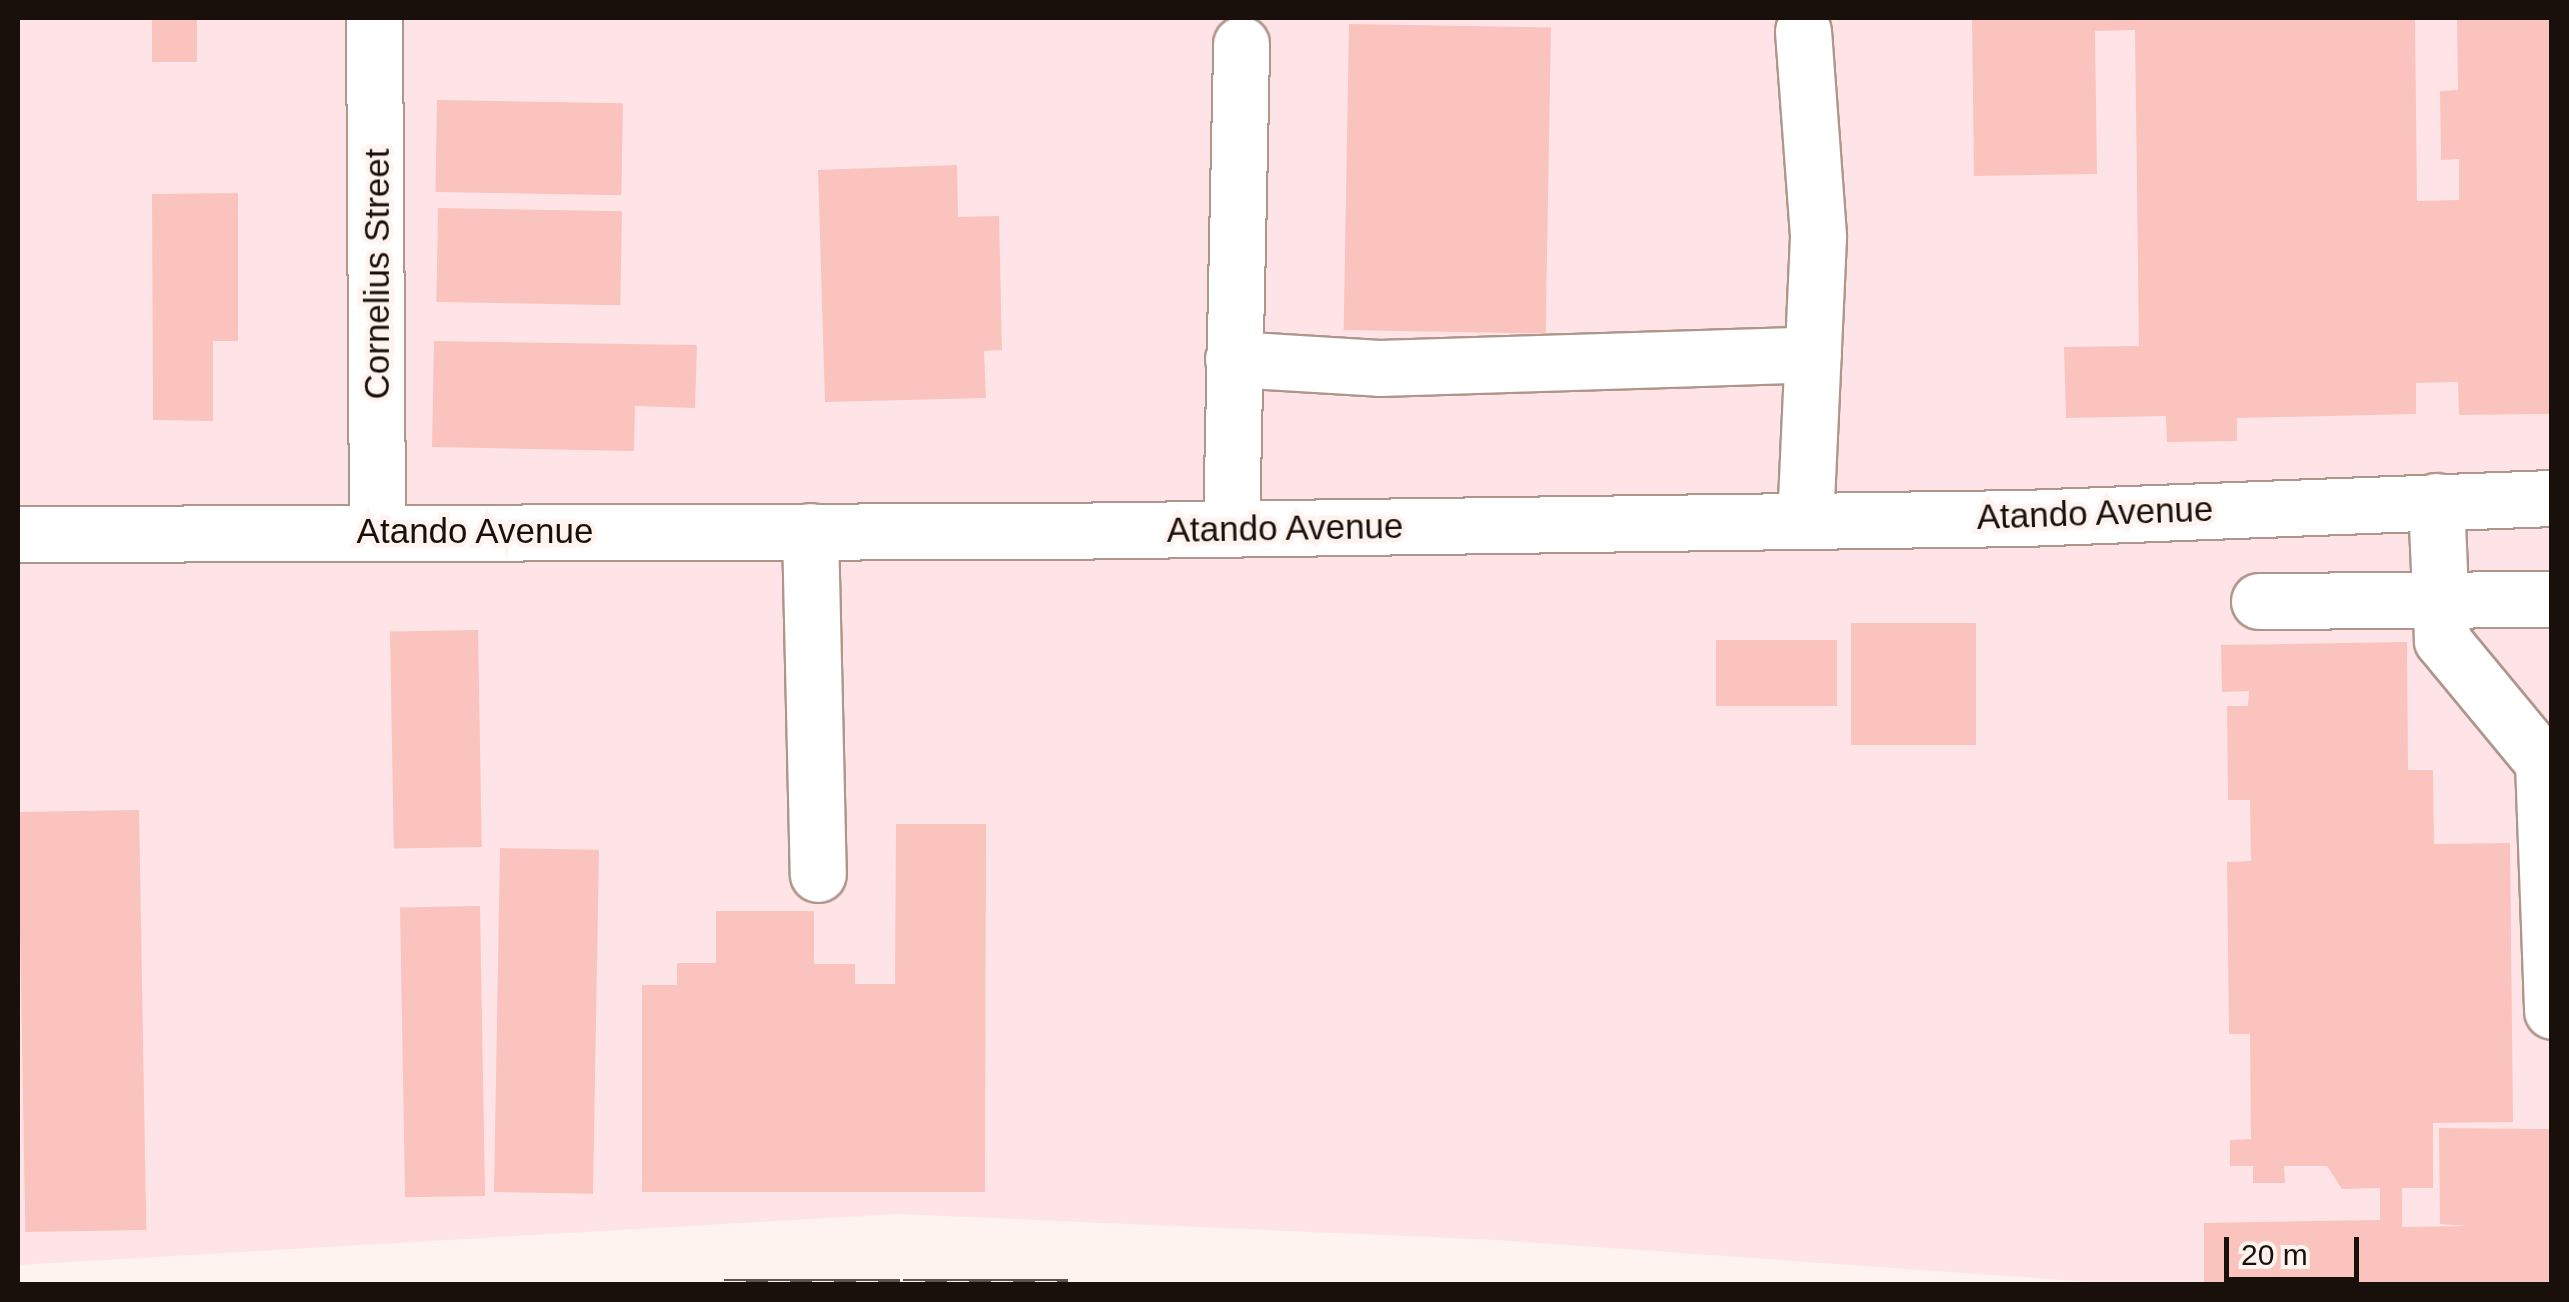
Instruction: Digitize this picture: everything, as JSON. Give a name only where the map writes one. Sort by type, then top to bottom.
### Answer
[{"type":"main road","name":"Cornelius Street","points":[[374,18],[377,530]]},
{"type":"main road","points":[[1803,30],[1818,237],[1805,521]]},
{"type":"main road","points":[[1231,529],[1241,44]]},
{"type":"main road","points":[[1233,359],[1379,368],[1813,354]]},
{"type":"main road","name":"Atando Avenue","points":[[18,534],[1231,529],[1805,521],[2552,498]]},
{"type":"main road","points":[[2436,500],[2442,640],[2543,762],[2552,1011]]},
{"type":"main road","points":[[810,531],[818,874]]},
{"type":"main road","points":[[2259,602],[2552,599]]},
{"type":"shaded area","points":[[18,18],[2551,18],[2551,1284],[2118,1284],[1496,1240],[898,1214],[18,1265]]},
{"type":"building","points":[[152,18],[197,18],[197,62],[152,62]]},
{"type":"building","points":[[1972,18],[2415,18],[2417,201],[2459,200],[2459,159],[2441,160],[2440,91],[2458,90],[2457,18],[2552,18],[2552,414],[2459,415],[2458,382],[2416,383],[2416,414],[2237,418],[2237,441],[2167,442],[2166,416],[2066,418],[2064,347],[2139,346],[2135,30],[2095,31],[2097,174],[1974,176]]},
{"type":"building","points":[[1349,24],[1551,28],[1546,333],[1344,330]]},
{"type":"building","points":[[437,100],[623,103],[621,195],[435,192]]},
{"type":"building","points":[[957,165],[958,217],[999,216],[1002,350],[984,351],[986,398],[825,402],[818,170]]},
{"type":"building","points":[[238,193],[238,341],[213,341],[213,421],[153,420],[152,194]]},
{"type":"building","points":[[438,208],[622,211],[620,305],[436,302]]},
{"type":"building","points":[[434,341],[697,345],[695,408],[635,406],[634,451],[432,447]]},
{"type":"building","points":[[1851,623],[1976,623],[1976,745],[1851,745]]},
{"type":"building","points":[[478,630],[482,847],[394,849],[390,632]]},
{"type":"building","points":[[1716,640],[1837,640],[1837,706],[1716,706]]},
{"type":"building","points":[[2407,642],[2408,770],[2433,770],[2434,844],[2510,843],[2513,1122],[2433,1123],[2433,1188],[2402,1188],[2402,1227],[2465,1226],[2440,1224],[2439,1128],[2552,1129],[2552,1284],[2204,1284],[2204,1223],[2380,1220],[2380,1188],[2342,1189],[2327,1166],[2284,1166],[2285,1183],[2253,1183],[2253,1166],[2230,1166],[2230,1140],[2251,1139],[2250,1034],[2229,1034],[2227,862],[2251,861],[2250,800],[2228,800],[2227,706],[2248,706],[2249,691],[2222,692],[2221,645]]},
{"type":"building","points":[[139,810],[146,1230],[25,1232],[18,812]]},
{"type":"building","points":[[896,824],[986,824],[985,1192],[642,1192],[642,985],[677,985],[677,963],[716,963],[716,911],[814,911],[814,964],[855,964],[855,984],[895,984]]},
{"type":"building","points":[[500,848],[599,850],[593,1194],[494,1192]]},
{"type":"building","points":[[480,906],[485,1196],[405,1197],[400,907]]},
{"type":"railway","points":[[724,1284],[900,1284]]},
{"type":"railway","points":[[903,1284],[1068,1284]]}]
